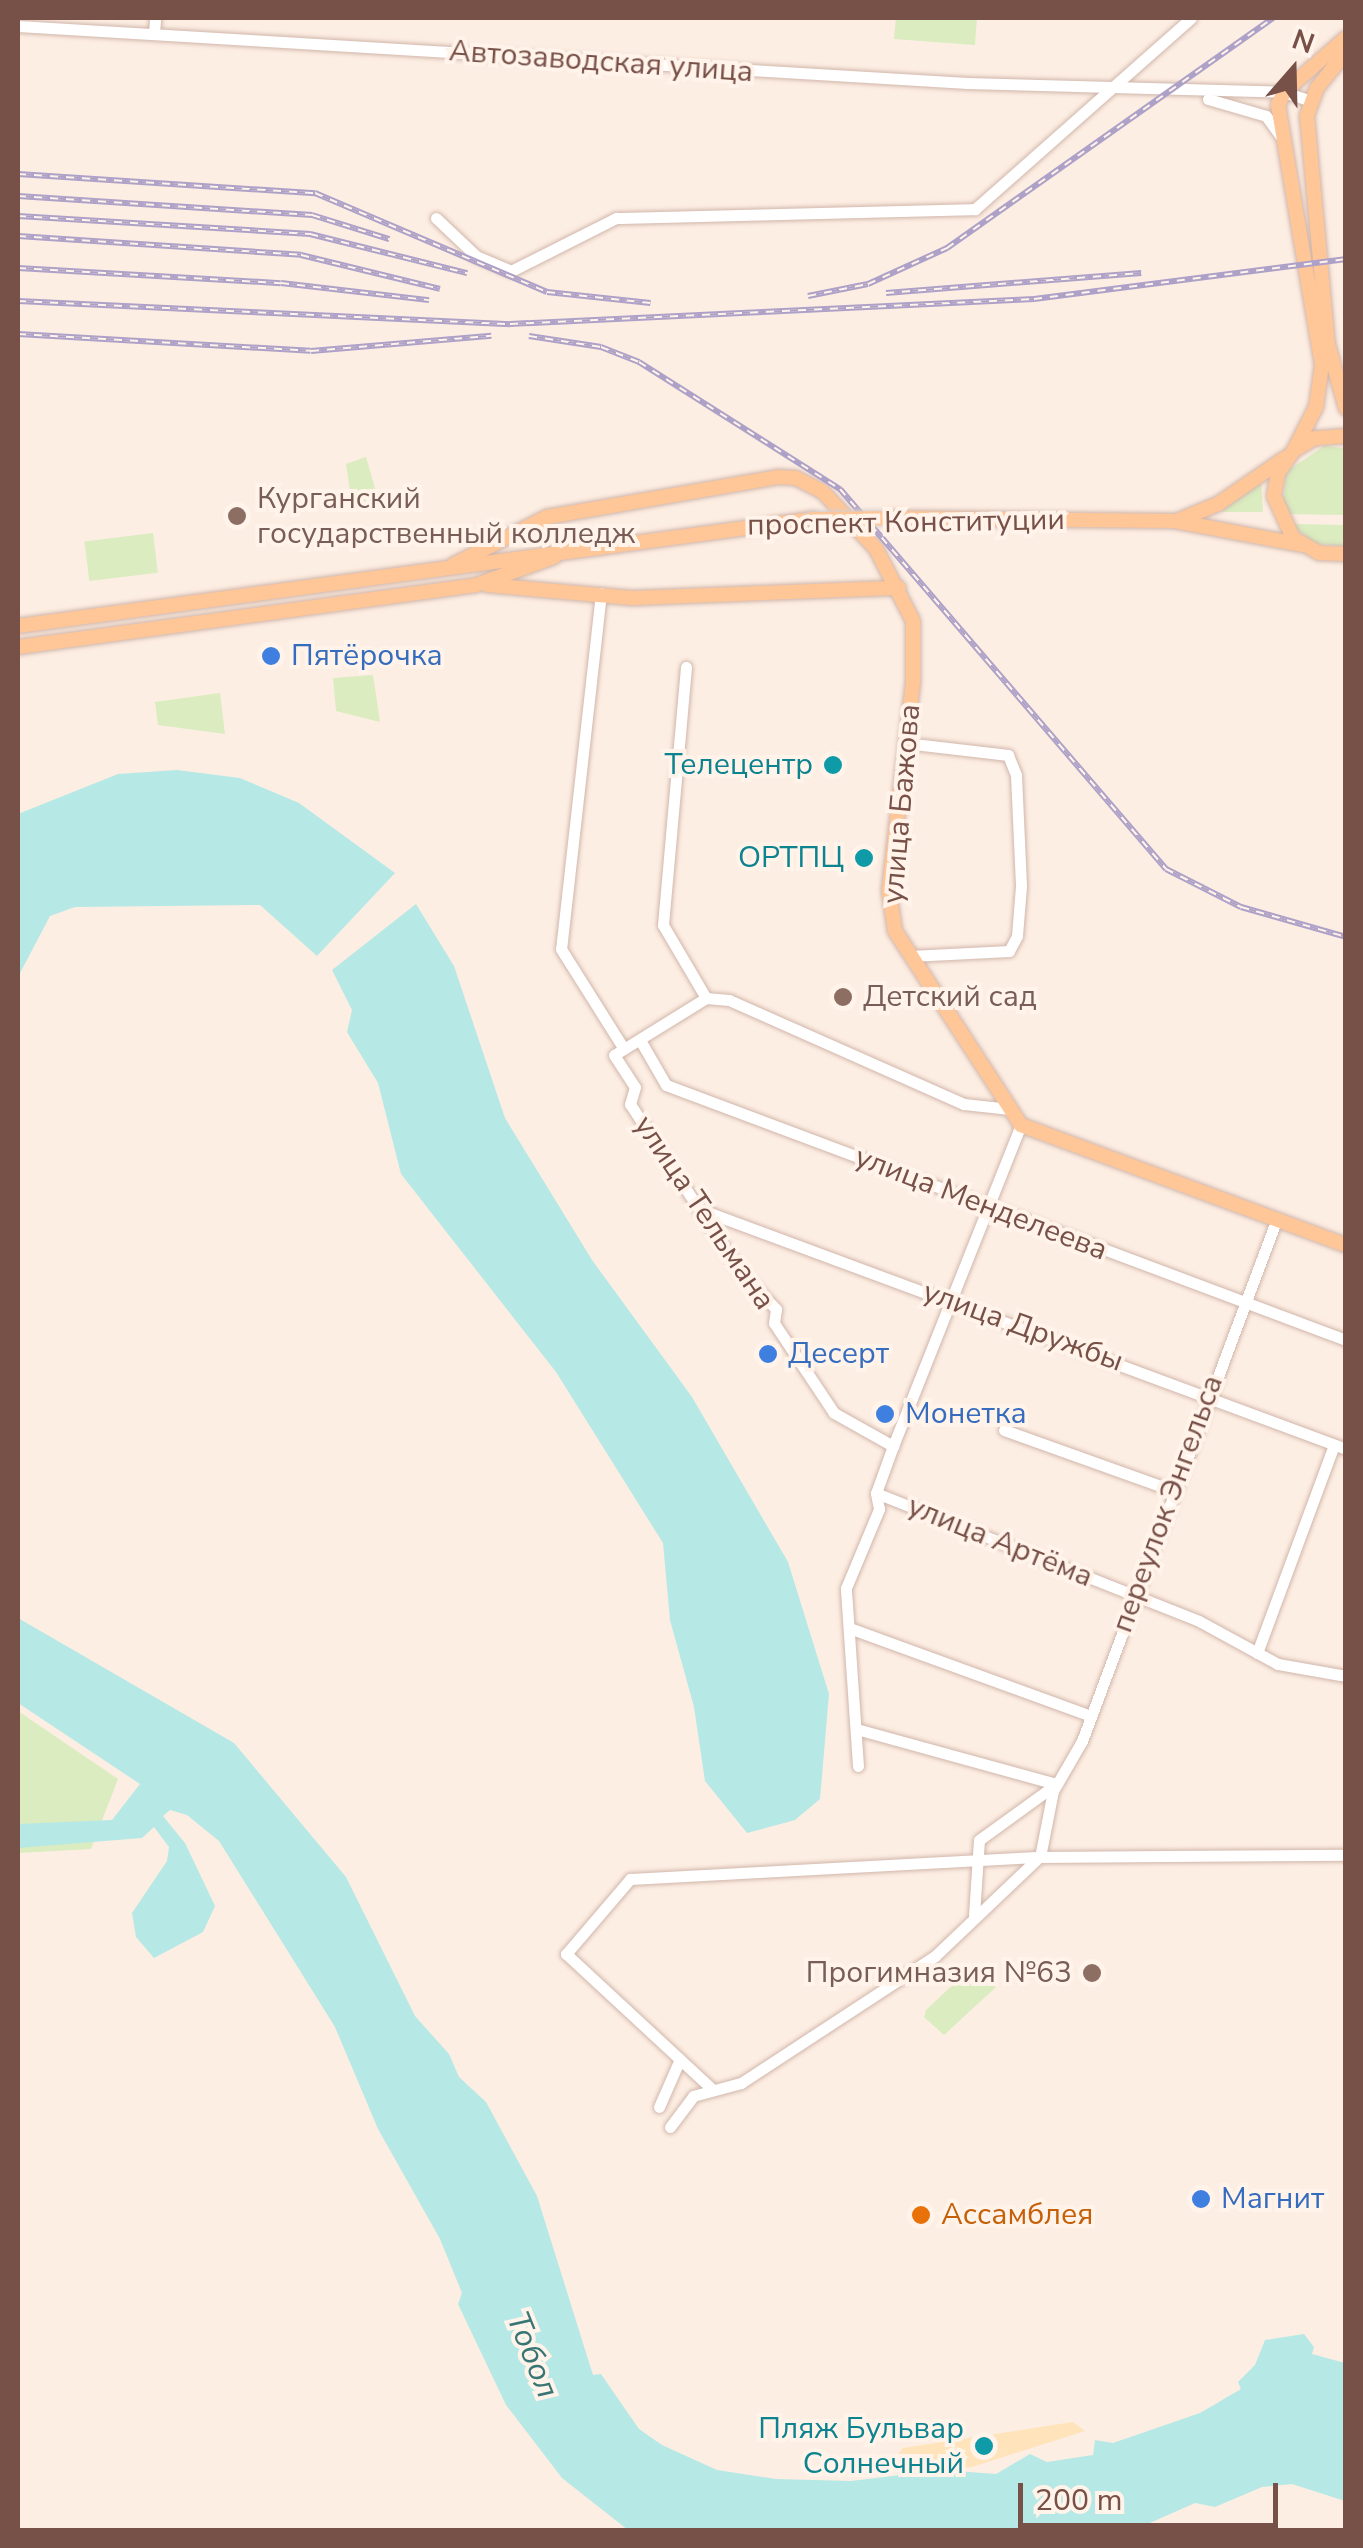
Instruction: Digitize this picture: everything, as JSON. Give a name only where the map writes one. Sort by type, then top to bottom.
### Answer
[{"type":"main road","points":[[1302,546],[1276,508],[1275,485],[1316,407],[1322,365],[1278,106],[1284,92],[1346,38]]},
{"type":"main road","points":[[1346,52],[1311,101],[1312,201],[1328,344],[1346,408]]},
{"type":"main road","points":[[1290,454],[1314,438],[1346,436]]},
{"type":"main road","name":"проспект Конституции","points":[[1175,521],[1218,504],[1290,454]]},
{"type":"main road","name":"улица Бажова","points":[[453,564],[536,519],[788,476],[812,484],[842,508],[899,588],[915,636],[889,902],[895,931],[1021,1125]]},
{"type":"main road","name":"проспект Конституции","points":[[18,626],[453,564],[813,519],[1175,521],[1346,554]]},
{"type":"main road","points":[[574,549],[558,576],[582,590]]},
{"type":"main road","name":"проспект Конституции","points":[[18,647],[476,585],[574,549]]},
{"type":"main road","points":[[404,572],[409,593]]},
{"type":"main road","points":[[476,585],[651,598],[899,588]]},
{"type":"main road","points":[[1021,1125],[1346,1245]]},
{"type":"street","points":[[154,34],[155,18]]},
{"type":"street","points":[[436,218],[476,256],[511,271],[616,218],[975,209],[1191,18]]},
{"type":"street","name":"Автозаводская улица","points":[[18,26],[1184,94]]},
{"type":"street","points":[[1268,91],[1303,77]]},
{"type":"street","points":[[1184,94],[1268,91],[1311,101]]},
{"type":"street","points":[[1184,94],[1266,116],[1288,149]]},
{"type":"street","name":"улица Тельмана","points":[[602,594],[561,949],[619,1052],[634,1087],[630,1104],[698,1209],[776,1309],[774,1322],[834,1413],[893,1446]]},
{"type":"street","points":[[686,667],[663,925],[706,998]]},
{"type":"street","points":[[905,743],[1008,755],[1016,775],[1021,886],[1017,936],[1009,951],[910,956]]},
{"type":"street","points":[[619,1052],[706,998],[728,1000],[964,1104],[1010,1110]]},
{"type":"street","name":"улица Менделеева","points":[[640,1040],[666,1085],[1346,1340]]},
{"type":"street","points":[[858,1766],[860,1730],[846,1588],[879,1509],[876,1493],[893,1446],[955,1300],[1021,1125]]},
{"type":"street","name":"улица Дружбы","points":[[698,1209],[955,1300],[1340,1447]]},
{"type":"street","name":"переулок Энгельса","points":[[1040,1857],[1056,1784],[1091,1716],[1172,1490],[1276,1222]]},
{"type":"street","points":[[1004,1430],[1172,1490]]},
{"type":"street","points":[[1257,1653],[1340,1447]]},
{"type":"street","name":"улица Артёма","points":[[876,1493],[1235,1636],[1278,1664],[1346,1676]]},
{"type":"street","points":[[852,1628],[1091,1716]]},
{"type":"street","points":[[860,1730],[1056,1784]]},
{"type":"street","name":"переулок Энгельса","points":[[974,1861],[983,1834],[1056,1784]]},
{"type":"street","points":[[712,2089],[566,1954],[630,1879],[1040,1857],[1346,1854]]},
{"type":"street","points":[[670,2127],[693,2096],[741,2083],[935,1956],[974,1915],[1040,1857]]},
{"type":"street","points":[[974,1861],[974,1915]]},
{"type":"street","points":[[659,2107],[680,2058]]},
{"type":"green space","points":[[896,18],[977,18],[975,45],[894,39]]},
{"type":"green space","points":[[1324,446],[1345,448],[1345,515],[1282,514],[1286,472]]},
{"type":"green space","points":[[366,457],[379,502],[359,510],[352,504],[346,464]]},
{"type":"green space","points":[[1261,480],[1263,512],[1222,512],[1225,508]]},
{"type":"green space","points":[[1290,524],[1345,525],[1345,546],[1315,544]]},
{"type":"green space","points":[[153,533],[158,573],[89,581],[85,541]]},
{"type":"green space","points":[[373,675],[380,722],[336,711],[333,678]]},
{"type":"green space","points":[[220,693],[225,734],[158,725],[155,702]]},
{"type":"green space","points":[[18,1711],[118,1779],[91,1849],[18,1853]]},
{"type":"green space","points":[[976,1963],[995,1980],[995,1988],[944,2035],[924,2017],[926,2010]]},
{"type":"sand","name":"Пляж Бульвар Солнечный","points":[[1073,2422],[1085,2431],[972,2467],[908,2472],[890,2465],[903,2448]]},
{"type":"water","points":[[177,770],[240,778],[299,803],[395,873],[317,956],[260,905],[75,907],[50,916],[18,977],[18,814],[118,774]]},
{"type":"water","points":[[416,904],[454,966],[505,1118],[592,1260],[692,1397],[788,1562],[829,1694],[820,1799],[795,1820],[747,1833],[705,1781],[694,1707],[670,1620],[663,1543],[556,1372],[401,1174],[378,1083],[347,1032],[352,1010],[332,970]]},
{"type":"water","name":"Тобол","points":[[18,1618],[234,1743],[346,1877],[415,2016],[449,2054],[459,2077],[486,2102],[537,2196],[593,2375],[601,2374],[639,2429],[662,2445],[717,2470],[776,2479],[851,2481],[942,2470],[996,2474],[1030,2454],[1047,2462],[1093,2455],[1095,2440],[1113,2443],[1200,2413],[1241,2389],[1238,2382],[1255,2365],[1265,2340],[1304,2334],[1314,2347],[1312,2354],[1345,2363],[1345,2501],[1292,2484],[1262,2487],[1215,2507],[1195,2503],[1134,2530],[628,2530],[562,2478],[506,2405],[458,2304],[462,2293],[440,2239],[378,2129],[335,2027],[219,1841],[187,1815],[170,1810],[163,1816],[185,1843],[215,1906],[203,1932],[154,1958],[136,1937],[132,1913],[167,1861],[169,1847],[154,1827],[142,1838],[18,1848],[18,1824],[112,1820],[140,1784],[18,1703]]},
{"type":"railway","points":[[808,296],[868,284],[947,248],[1273,18]]},
{"type":"railway","points":[[18,174],[315,193],[547,292],[650,303]]},
{"type":"railway","points":[[18,196],[312,215],[389,239]]},
{"type":"railway","points":[[18,216],[310,234],[467,273]]},
{"type":"railway","points":[[18,236],[301,255],[440,289]]},
{"type":"railway","points":[[18,301],[510,324],[1034,299],[1346,259]]},
{"type":"railway","points":[[18,268],[281,283],[429,300]]},
{"type":"railway","points":[[886,293],[1141,273]]},
{"type":"railway","points":[[18,334],[311,351],[491,336]]},
{"type":"railway","points":[[529,336],[601,347],[639,362],[840,489],[1166,869],[1241,907],[1346,937]]},
{"type":"place","name":"Курганский государственный колледж","points":[[237,516]]},
{"type":"place","name":"Пятёрочка","points":[[271,656]]},
{"type":"place","name":"Телецентр","points":[[833,765]]},
{"type":"place","name":"ОРТПЦ","points":[[864,858]]},
{"type":"place","name":"Детский сад","points":[[843,997]]},
{"type":"place","name":"Десерт","points":[[768,1354]]},
{"type":"place","name":"Монетка","points":[[885,1414]]},
{"type":"place","name":"Прогимназия №63","points":[[1092,1973]]},
{"type":"place","name":"Магнит","points":[[1201,2199]]},
{"type":"place","name":"Ассамблея","points":[[921,2215]]},
{"type":"place","name":"Пляж Бульвар Солнечный","points":[[984,2446]]}]
